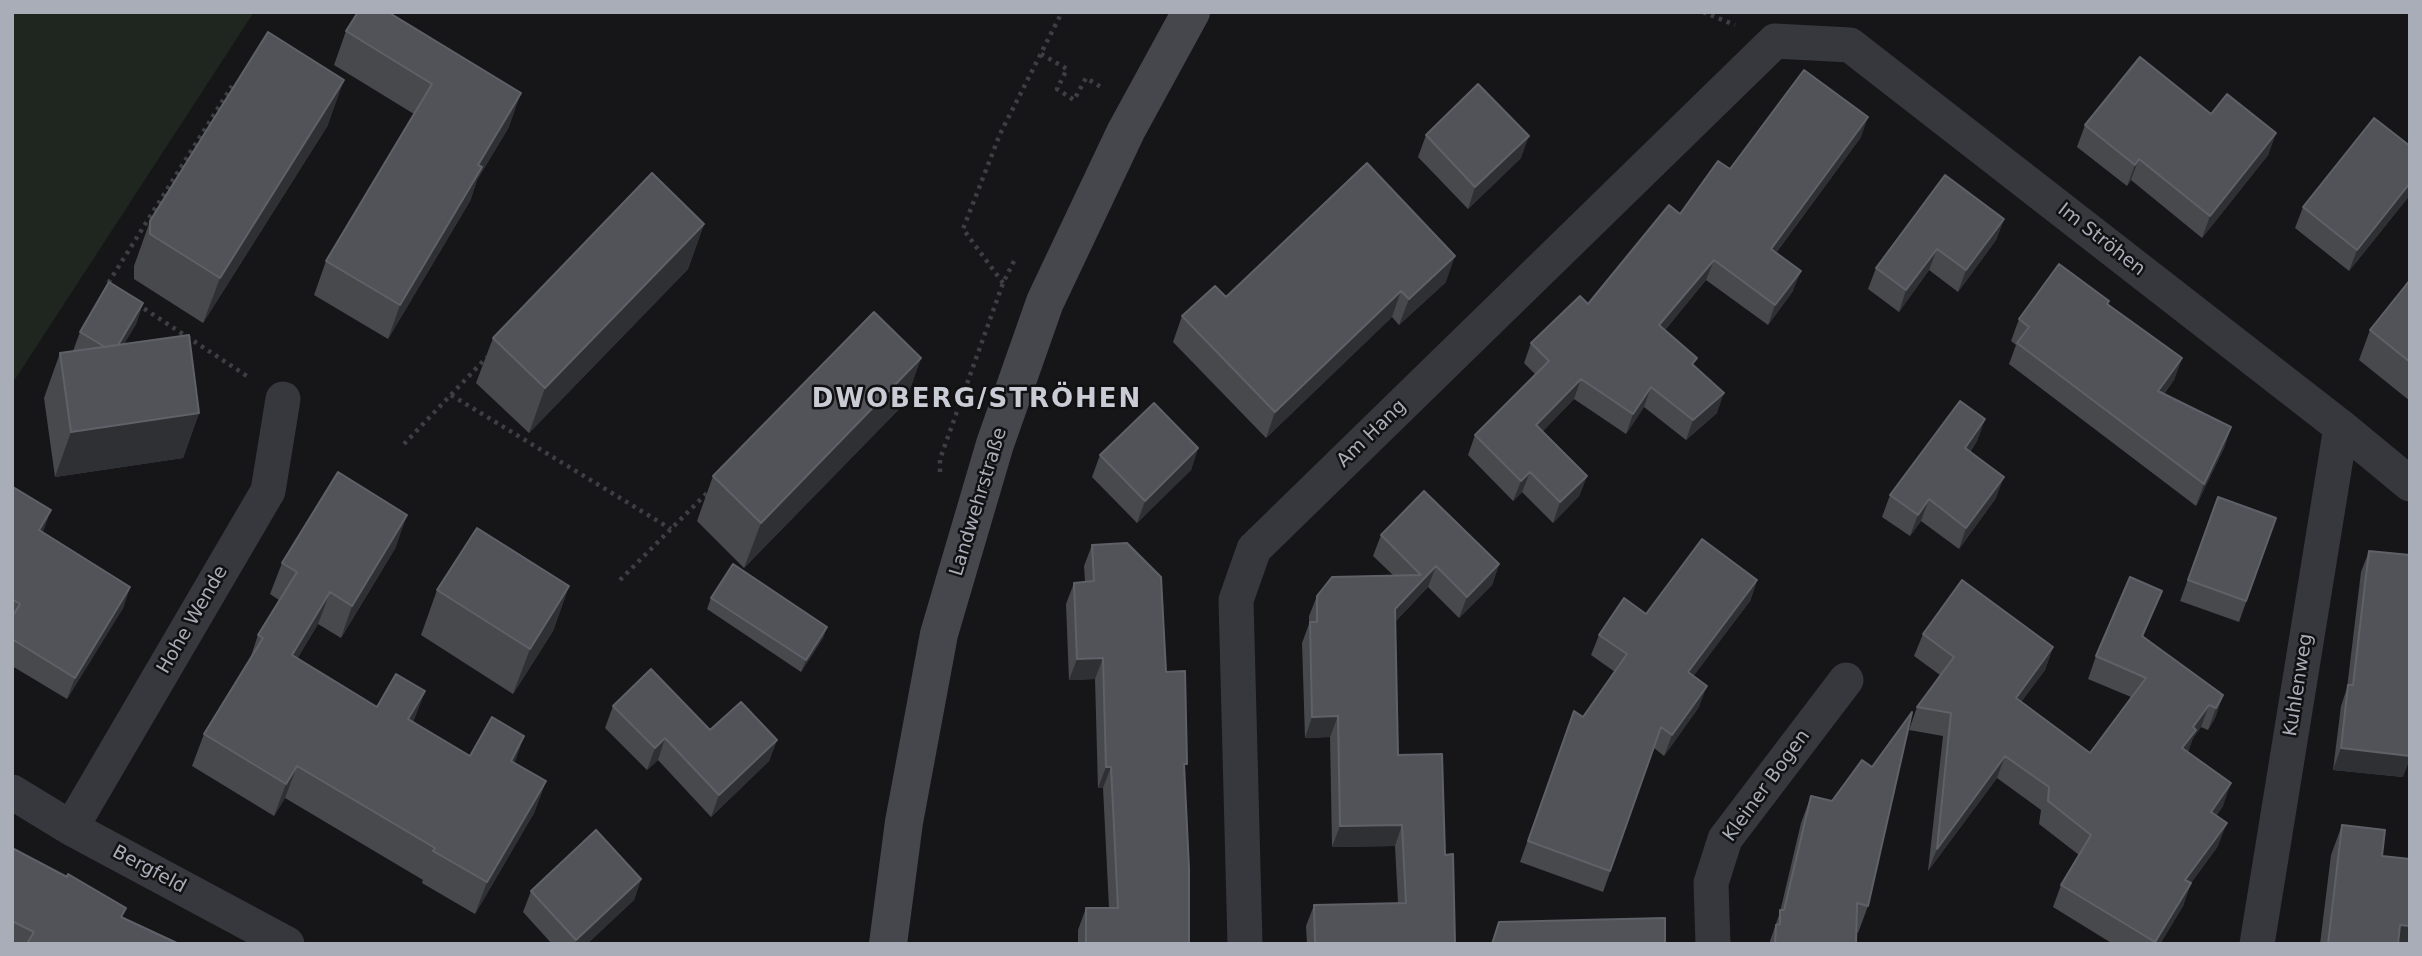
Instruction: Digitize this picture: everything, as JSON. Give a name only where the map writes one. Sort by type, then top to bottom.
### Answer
[{"type":"street","name":"Landwehrstraße","points":[[888,944],[904,822],[939,634],[995,444],[1045,302],[1126,131],[1191,12]]},
{"type":"street","name":"Im Ströhen","points":[[1775,41],[1850,45],[2341,427],[2410,484]]},
{"type":"street","name":"Am Hang","points":[[1245,944],[1236,600],[1254,549],[1775,41]]},
{"type":"street","name":"Hohe Wende","points":[[71,828],[268,491],[283,399]]},
{"type":"street","name":"Kuhlenweg","points":[[2257,944],[2341,427]]},
{"type":"street","name":"Kleiner Bogen","points":[[1713,944],[1711,883],[1725,839],[1846,680]]},
{"type":"street","name":"Bergfeld","points":[[12,792],[71,828],[287,944]]},
{"type":"path","points":[[1003,283],[963,229],[1000,134],[1062,12]]},
{"type":"path","points":[[1041,54],[1067,69],[1057,89],[1074,100],[1086,78],[1101,87]]},
{"type":"path","points":[[119,293],[107,285],[232,86]]},
{"type":"path","points":[[131,300],[283,399]]},
{"type":"path","points":[[404,444],[489,355]]},
{"type":"path","points":[[451,395],[671,529]]},
{"type":"path","points":[[620,580],[720,480]]},
{"type":"shaded area","points":[[12,12],[254,12],[12,384]]},
{"type":"building","points":[[358,12],[388,12],[521,93],[478,165],[482,167],[400,305],[326,261],[432,84],[346,31]]},
{"type":"building","points":[[268,32],[344,80],[220,278],[150,234],[150,221]]},
{"type":"building","points":[[2140,57],[2211,114],[2227,94],[2276,133],[2210,216],[2139,159],[2135,165],[2085,125]]},
{"type":"building","points":[[1804,70],[1868,117],[1771,249],[1801,271],[1775,305],[1714,260],[1659,325],[1697,358],[1692,364],[1724,393],[1693,420],[1651,387],[1633,414],[1581,379],[1536,425],[1587,476],[1560,502],[1530,472],[1521,481],[1475,435],[1549,361],[1531,343],[1580,296],[1588,304],[1669,205],[1680,214],[1718,161],[1730,169]]},
{"type":"building","points":[[1478,84],[1529,136],[1475,187],[1426,135]]},
{"type":"building","points":[[2374,118],[2410,146],[2410,183],[2357,250],[2303,207]]},
{"type":"building","points":[[1367,163],[1455,256],[1409,299],[1401,291],[1275,412],[1182,316],[1215,286],[1226,297]]},
{"type":"building","points":[[652,173],[704,224],[545,388],[493,338]]},
{"type":"building","points":[[1945,175],[2004,219],[1966,270],[1937,249],[1906,290],[1876,268]]},
{"type":"building","points":[[2059,264],[2109,301],[2107,304],[2182,358],[2158,391],[2231,427],[2204,484],[2017,343],[2029,327],[2019,319]]},
{"type":"building","points":[[2410,280],[2410,362],[2370,330]]},
{"type":"building","points":[[109,282],[143,303],[118,345],[105,347],[80,332]]},
{"type":"building","points":[[874,312],[921,358],[761,523],[713,476]]},
{"type":"building","points":[[189,335],[199,413],[71,432],[60,353]]},
{"type":"building","points":[[1960,401],[1985,419],[1965,448],[2004,477],[1966,528],[1929,499],[1918,515],[1890,495]]},
{"type":"building","points":[[1154,403],[1198,448],[1145,501],[1100,455]]},
{"type":"building","points":[[338,472],[407,515],[352,606],[330,592],[292,655],[377,707],[396,674],[425,691],[408,719],[470,756],[492,717],[524,736],[511,761],[546,781],[487,882],[297,766],[286,784],[204,734],[263,638],[258,635],[297,572],[282,563]]},
{"type":"building","points":[[13,487],[51,510],[39,530],[130,587],[75,678],[12,639],[12,617],[20,604],[12,599]]},
{"type":"building","points":[[1424,491],[1499,564],[1467,597],[1436,566],[1395,609],[1398,755],[1442,754],[1445,855],[1453,854],[1455,944],[1315,944],[1314,905],[1406,903],[1402,825],[1340,826],[1338,716],[1312,717],[1310,622],[1317,622],[1317,596],[1332,577],[1421,575],[1381,535]]},
{"type":"building","points":[[2218,497],[2276,518],[2246,601],[2188,580]]},
{"type":"building","points":[[477,528],[569,586],[530,649],[437,590]]},
{"type":"building","points":[[1702,539],[1757,580],[1688,672],[1707,686],[1672,735],[1661,727],[1610,871],[1528,841],[1574,711],[1583,717],[1627,654],[1599,635],[1624,598],[1646,614]]},
{"type":"building","points":[[1127,543],[1161,577],[1166,672],[1185,671],[1187,764],[1184,764],[1189,868],[1189,944],[1086,944],[1086,908],[1118,908],[1111,767],[1106,767],[1103,658],[1077,659],[1074,583],[1094,581],[1092,545]]},
{"type":"building","points":[[2369,551],[2410,555],[2410,756],[2341,748],[2348,685],[2353,685]]},
{"type":"building","points":[[733,564],[827,627],[806,660],[711,598]]},
{"type":"building","points":[[2130,577],[2162,591],[2142,636],[2223,695],[2216,708],[2209,705],[2193,727],[2196,730],[2182,748],[2231,783],[2211,812],[2227,823],[2185,880],[2191,883],[2155,942],[2061,885],[2091,835],[2048,801],[2049,787],[2005,756],[1937,849],[1951,713],[1917,707],[1954,657],[1923,634],[1962,580],[2053,647],[2016,698],[2090,753],[2146,678],[2096,656]]},
{"type":"building","points":[[651,669],[710,730],[741,702],[777,740],[719,795],[665,738],[655,748],[613,706]]},
{"type":"building","points":[[1912,712],[1868,906],[1857,903],[1856,944],[1775,944],[1776,925],[1780,924],[1780,910],[1784,910],[1811,796],[1832,801],[1862,760],[1872,767]]},
{"type":"building","points":[[2342,825],[2385,830],[2382,856],[2410,859],[2410,926],[2400,925],[2398,944],[2328,944]]},
{"type":"building","points":[[596,830],[641,879],[576,940],[531,891]]},
{"type":"building","points":[[12,848],[67,877],[68,874],[126,908],[121,917],[179,944],[30,944],[28,942],[34,932],[12,921]]},
{"type":"building","points":[[1665,918],[1665,944],[1492,944],[1499,922]]},
{"type":"district","name":"DWOBERG/STRÖHEN","points":[[977,400]]}]
